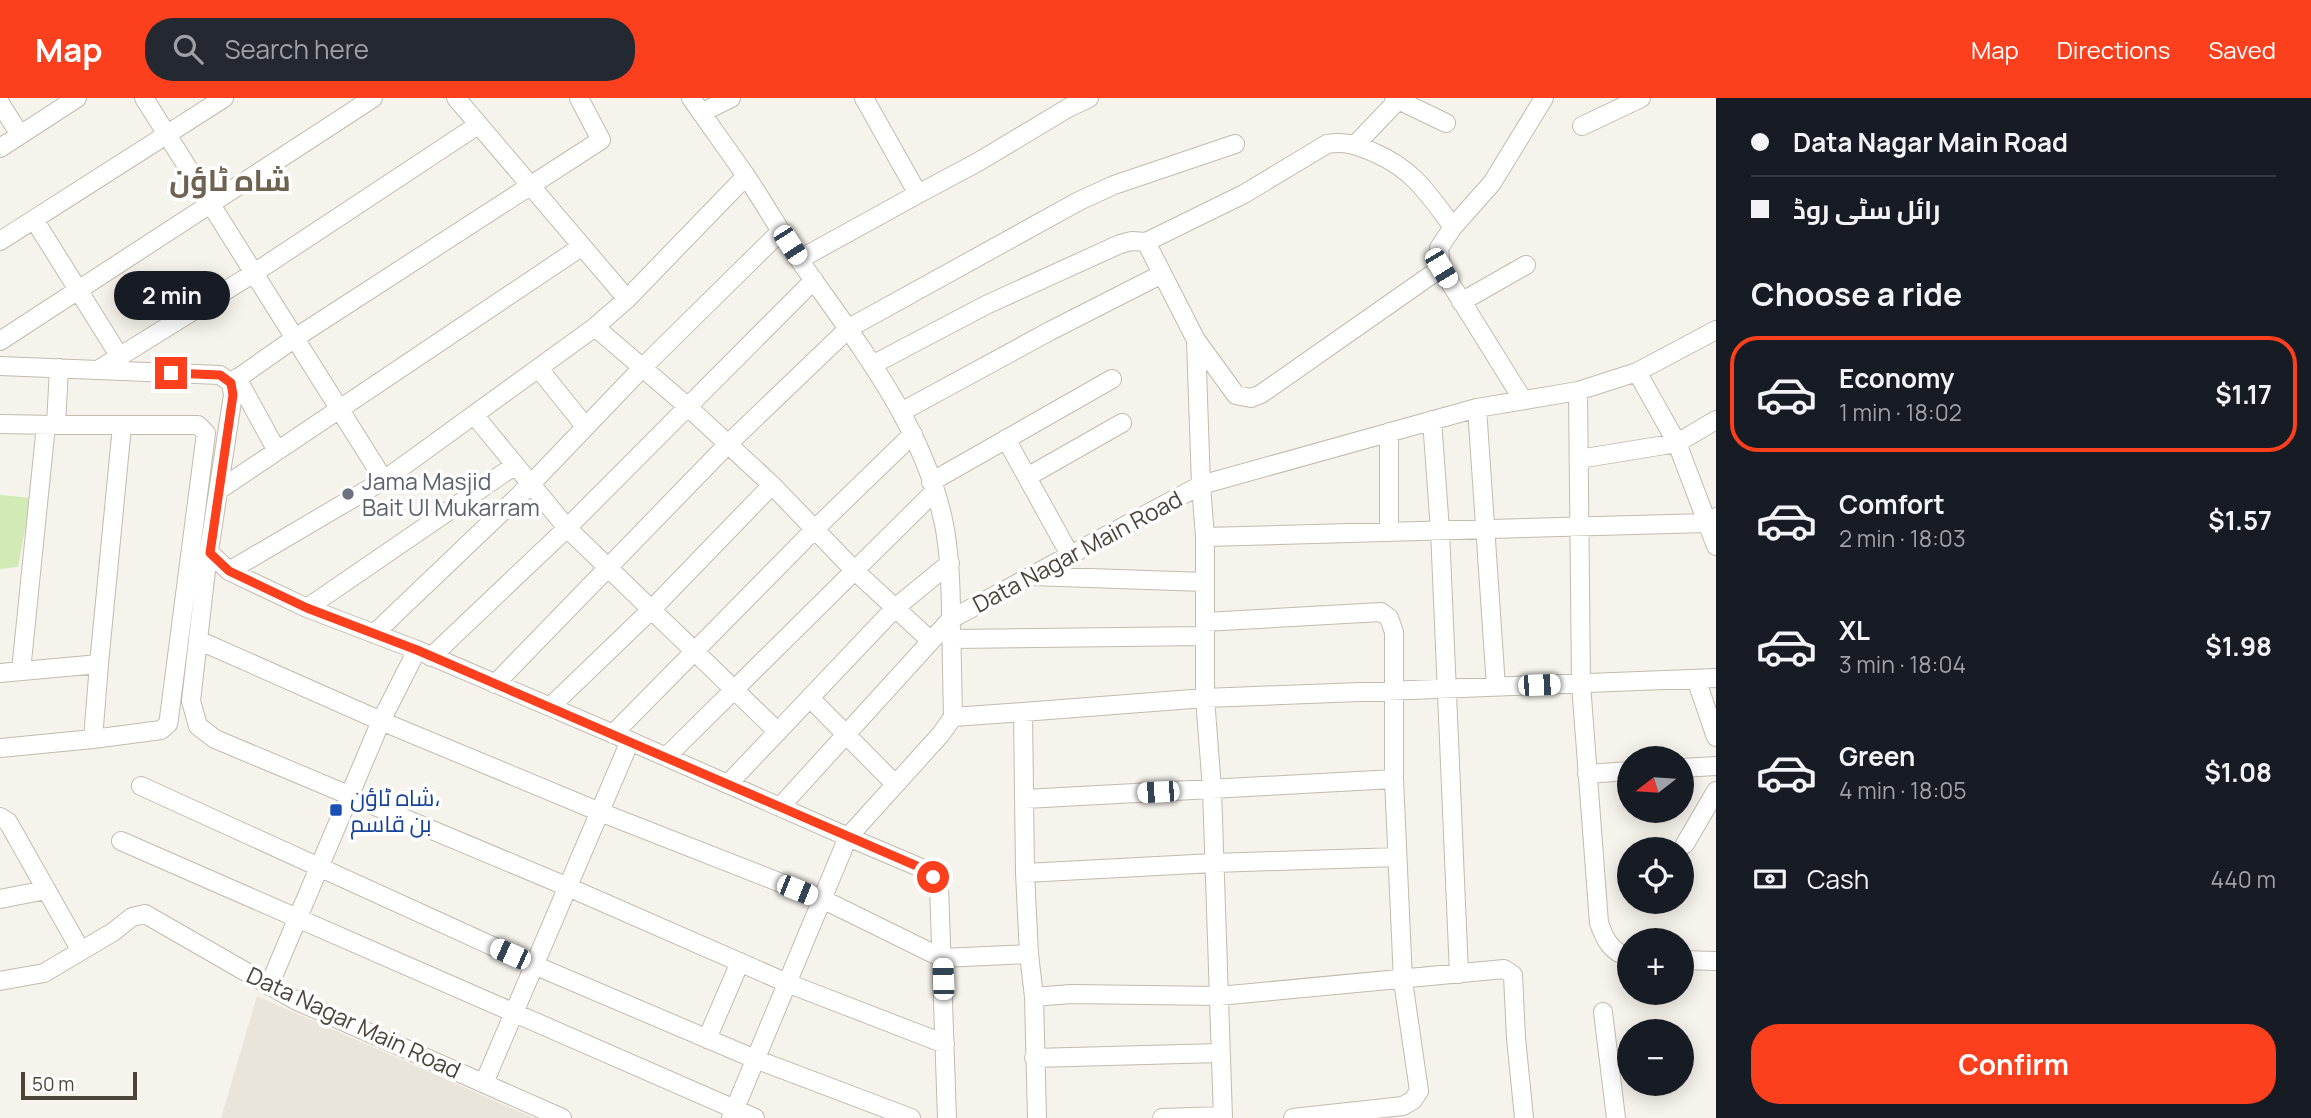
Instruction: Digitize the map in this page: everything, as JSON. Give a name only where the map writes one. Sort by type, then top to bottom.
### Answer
[{"type":"street","points":[[0,148],[77,98]]},
{"type":"street","points":[[144,98],[384,480]]},
{"type":"street","points":[[0,241],[224,98]]},
{"type":"street","points":[[0,341],[209,202],[373,98]]},
{"type":"street","points":[[456,98],[627,299]]},
{"type":"street","points":[[234,381],[295,338],[601,140],[579,98]]},
{"type":"street","name":"Data Nagar Main Road","points":[[691,98],[874,364],[913,433],[944,523],[950,563],[953,717]]},
{"type":"street","points":[[702,113],[731,98]]},
{"type":"street","points":[[864,98],[918,194]]},
{"type":"street","points":[[800,260],[978,162],[1066,103],[1089,98]]},
{"type":"street","points":[[1523,400],[1441,268],[1439,248],[1453,227],[1492,183],[1544,98]]},
{"type":"street","points":[[1582,126],[1642,98]]},
{"type":"street","points":[[1356,145],[1397,99],[1446,122]]},
{"type":"street","points":[[0,103],[20,135]]},
{"type":"street","points":[[98,370],[254,273],[478,125]]},
{"type":"street","points":[[874,364],[986,305],[1121,244],[1132,241],[1146,242],[1244,194],[1327,144],[1340,142],[1356,145],[1394,162],[1414,177],[1453,227]]},
{"type":"street","points":[[495,684],[728,444],[849,328],[1114,185],[1235,144]]},
{"type":"street","points":[[229,571],[384,480],[596,327],[627,299],[746,176]]},
{"type":"street","points":[[35,221],[120,357]]},
{"type":"street","points":[[374,635],[530,485],[642,368],[781,231]]},
{"type":"street","points":[[1146,242],[1196,340],[1236,395],[1251,398],[1307,363],[1441,268]]},
{"type":"street","points":[[219,491],[581,247]]},
{"type":"street","points":[[1461,302],[1526,265]]},
{"type":"street","points":[[901,412],[1162,274]]},
{"type":"street","points":[[269,986],[381,722],[424,654],[567,528],[814,280]]},
{"type":"street","points":[[596,327],[772,485],[854,570],[931,641]]},
{"type":"street","points":[[1196,340],[1201,485],[1477,408],[1578,391],[1637,372],[1716,330]]},
{"type":"street","points":[[0,366],[220,375],[234,381],[277,451]]},
{"type":"street","points":[[20,671],[60,368]]},
{"type":"street","points":[[538,369],[585,426]]},
{"type":"street","points":[[1637,372],[1677,443],[1712,520],[1716,546]]},
{"type":"street","points":[[666,757],[854,570],[933,486],[1006,439],[1112,379]]},
{"type":"street","points":[[234,381],[191,701],[198,726],[215,739],[787,982],[945,1044]]},
{"type":"street","points":[[1578,391],[1581,684],[1587,774],[1599,923],[1606,942],[1617,951]]},
{"type":"street","points":[[1477,408],[1496,687]]},
{"type":"street","points":[[475,416],[567,528],[778,732]]},
{"type":"street","points":[[1432,420],[1440,530],[1459,974]]},
{"type":"street","points":[[1579,459],[1677,443],[1716,420]]},
{"type":"street","points":[[1027,477],[1122,423]]},
{"type":"street","points":[[0,424],[198,425],[206,433],[168,724],[156,732],[0,748]]},
{"type":"street","points":[[93,739],[122,426]]},
{"type":"street","points":[[1389,432],[1389,531]]},
{"type":"street","points":[[484,1083],[600,812],[621,737],[695,650],[913,433]]},
{"type":"street","points":[[1006,439],[1070,555]]},
{"type":"street","points":[[307,608],[514,466]]},
{"type":"street","points":[[550,707],[652,609],[772,485]]},
{"type":"street","name":"Data Nagar Main Road","points":[[780,807],[951,619],[1201,485],[1205,537],[1205,698],[1212,789],[1223,1117]]},
{"type":"street","points":[[1205,537],[1712,520]]},
{"type":"street","points":[[210,553],[229,571],[307,608],[621,737],[926,870],[939,886],[941,898],[947,1118]]},
{"type":"street","points":[[728,784],[895,608],[950,563]]},
{"type":"street","points":[[1032,576],[1205,582]]},
{"type":"street","points":[[952,639],[1205,629],[1381,612],[1389,618],[1394,632],[1394,779],[1403,981],[1419,1091],[1415,1098],[1403,1106],[1293,1118]]},
{"type":"street","points":[[198,640],[381,722],[821,899],[942,958],[1029,954]]},
{"type":"street","points":[[0,673],[99,664]]},
{"type":"street","points":[[732,1114],[848,837],[941,734],[953,717],[1205,698],[1716,678]]},
{"type":"street","points":[[1696,679],[1716,737]]},
{"type":"street","points":[[810,698],[895,784]]},
{"type":"street","points":[[1023,712],[1025,873],[1034,996],[1037,1118]]},
{"type":"street","points":[[1694,767],[1716,766]]},
{"type":"street","points":[[1587,774],[1617,772]]},
{"type":"street","points":[[1025,799],[1394,779]]},
{"type":"street","points":[[141,786],[534,965],[755,1059],[911,1118]]},
{"type":"street","points":[[1689,837],[1716,791]]},
{"type":"street","points":[[0,817],[8,822],[81,951]]},
{"type":"street","points":[[121,841],[299,916],[732,1114],[755,1118]]},
{"type":"street","points":[[1025,873],[1397,857]]},
{"type":"street","points":[[0,899],[46,890]]},
{"type":"street","name":"Data Nagar Main Road","points":[[0,981],[44,973],[113,932],[132,917],[145,914],[295,1000],[562,1118]]},
{"type":"street","points":[[1694,960],[1716,961]]},
{"type":"street","points":[[707,1039],[740,962]]},
{"type":"street","points":[[1034,996],[1219,996],[1403,981],[1498,969],[1513,975],[1524,1118]]},
{"type":"street","points":[[1603,1012],[1616,1118]]},
{"type":"street","points":[[1034,1058],[1220,1053]]},
{"type":"street","points":[[1162,1118],[1223,1117]]},
{"type":"shaded area","points":[[257,996],[534,1118],[221,1118]]},
{"type":"green space","points":[[0,495],[31,498],[18,567],[0,569]]},
{"type":"place","name":"Jama Masjid Bait Ul Mukarram","points":[[348,494]]},
{"type":"place","name":"شاہ ٹاؤن، بن قاسم","points":[[336,810]]},
{"type":"district","name":"شاہ ٹاؤن","points":[[230,179]]},
{"type":"route","points":[[171,373],[220,375],[231,383],[233,395],[210,553],[229,571],[307,608],[417,650],[648,749],[926,870],[933,877]]}]
